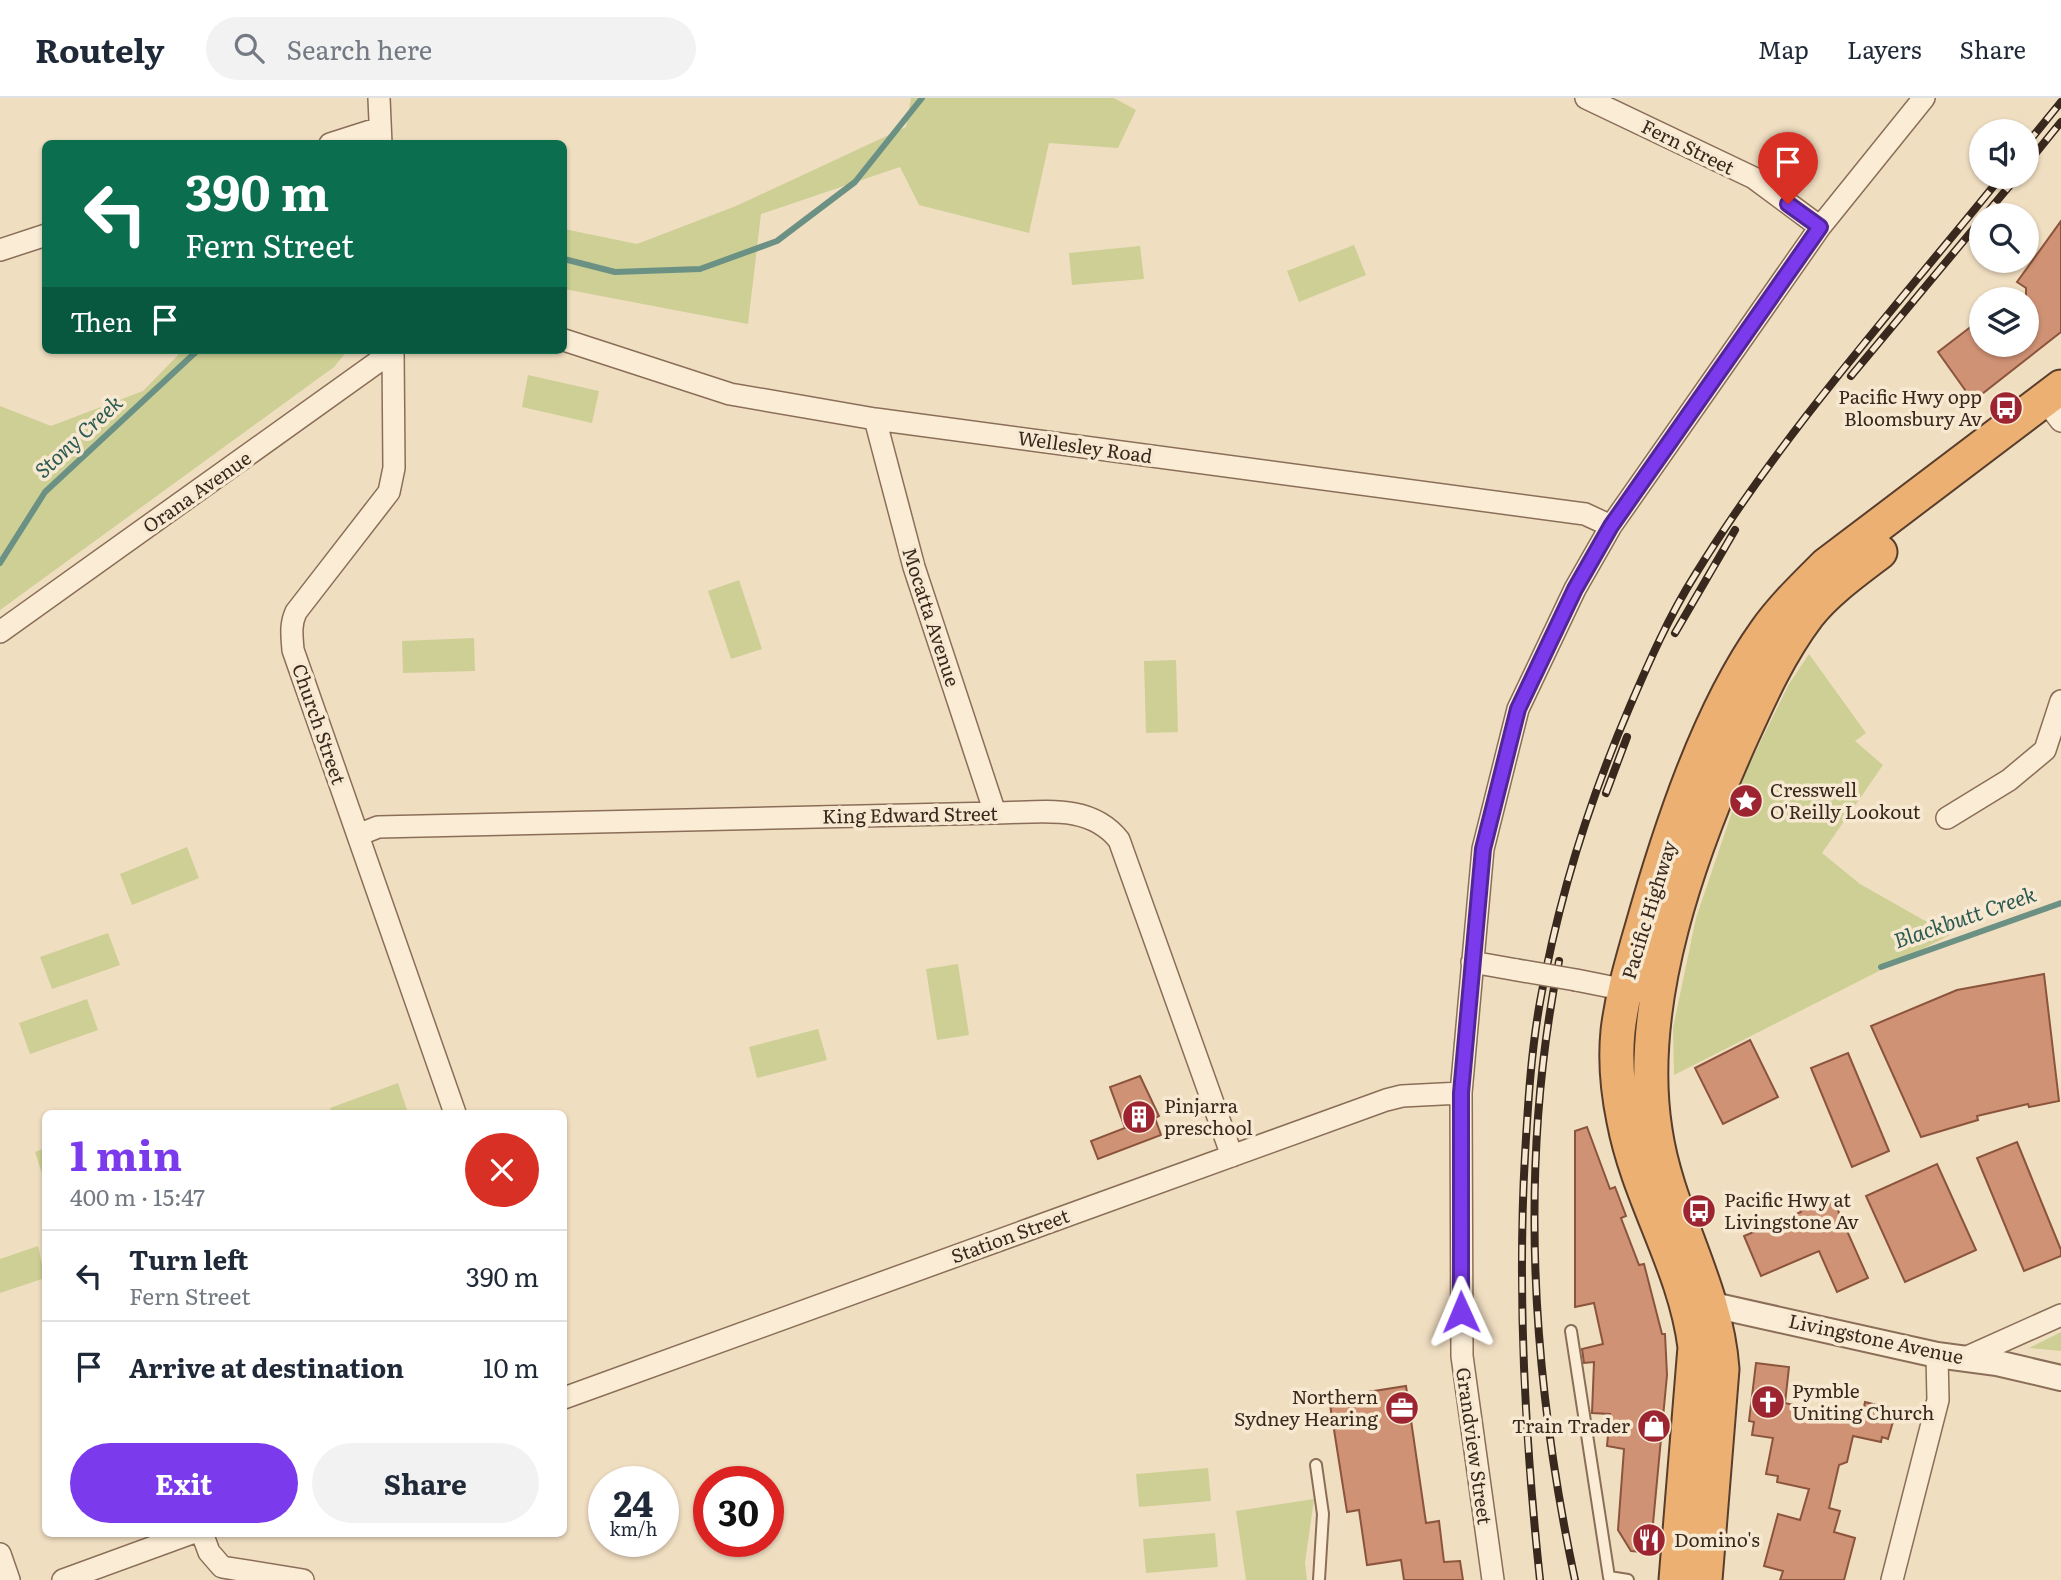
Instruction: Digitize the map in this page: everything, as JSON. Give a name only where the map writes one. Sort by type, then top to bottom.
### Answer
[{"type":"highway","name":"Pacific Highway","points":[[1676,1580],[1702,1308],[1675,1263],[1635,1165],[1624,1121],[1617,1073],[1618,1033],[1624,991],[1653,890],[1712,729],[1740,673],[1766,631],[1797,592],[1826,565],[2057,407]]},
{"type":"highway","name":"Pacific Highway","points":[[1704,1580],[1722,1369],[1662,1168],[1655,1129],[1653,1036],[1669,942],[1715,795],[1787,645],[1810,613],[1848,577],[2057,407]]},
{"type":"street","points":[[355,140],[380,136],[379,98]]},
{"type":"street","name":"Fern Street","points":[[1586,98],[1754,178],[1820,227]]},
{"type":"street","name":"Grandview Street","points":[[1493,1580],[1462,1356],[1461,1093],[1483,849],[1518,709],[1575,589],[1611,526],[1820,227],[1924,98]]},
{"type":"street","points":[[0,250],[42,236]]},
{"type":"street","name":"Wellesley Road","points":[[567,341],[730,394],[875,419],[1585,513],[1611,526]]},
{"type":"street","name":"Orana Avenue","points":[[0,632],[389,354]]},
{"type":"street","name":"Church Street","points":[[393,354],[394,468],[389,492],[296,612],[292,623],[293,650],[455,1110]]},
{"type":"street","name":"Mocatta Avenue","points":[[875,419],[914,568],[995,813]]},
{"type":"street","points":[[1947,818],[2009,780],[2045,750],[2061,701]]},
{"type":"street","name":"King Edward Street","points":[[358,835],[378,827],[995,813],[1075,813],[1091,817],[1108,826],[1119,840],[1232,1156]]},
{"type":"street","points":[[1472,962],[1658,995]]},
{"type":"street","name":"Station Street","points":[[567,1397],[1386,1100],[1402,1096],[1461,1093]]},
{"type":"street","name":"Livingstone Avenue","points":[[1702,1308],[2061,1378]]},
{"type":"street","points":[[1965,1358],[2061,1315]]},
{"type":"street","points":[[1892,1580],[1938,1400],[1937,1355]]},
{"type":"street","points":[[63,1580],[181,1537]]},
{"type":"street","points":[[203,1537],[209,1552],[222,1567],[296,1580]]},
{"type":"street","points":[[0,1554],[9,1580]]},
{"type":"lane","points":[[1572,1331],[1609,1577],[1628,1580]]},
{"type":"lane","points":[[1316,1465],[1323,1514],[1319,1580]]},
{"type":"green space","points":[[911,98],[1114,98],[1136,110],[1118,148],[1049,143],[1029,233],[919,205],[900,167],[761,214],[748,324],[567,290],[567,230],[637,244],[736,206],[906,127]]},
{"type":"green space","points":[[1354,245],[1366,275],[1299,302],[1287,271]]},
{"type":"green space","points":[[1140,246],[1144,279],[1072,285],[1069,253]]},
{"type":"green space","points":[[179,354],[345,354],[334,367],[0,610],[0,406],[51,426],[143,391]]},
{"type":"green space","points":[[528,375],[599,391],[592,423],[522,407]]},
{"type":"green space","points":[[739,580],[762,649],[731,659],[708,591]]},
{"type":"green space","points":[[474,638],[475,671],[403,673],[402,641]]},
{"type":"green space","points":[[1809,654],[1866,733],[1855,741],[1883,765],[1822,853],[1860,884],[1950,935],[1674,1075],[1673,1028],[1696,918],[1746,771],[1789,684]]},
{"type":"green space","points":[[1176,660],[1178,732],[1146,733],[1144,661]]},
{"type":"green space","points":[[187,847],[199,878],[132,905],[120,874]]},
{"type":"green space","points":[[108,933],[120,965],[52,989],[40,957]]},
{"type":"green space","points":[[958,964],[969,1035],[937,1040],[926,969]]},
{"type":"green space","points":[[87,999],[98,1030],[30,1054],[19,1023]]},
{"type":"green space","points":[[818,1029],[827,1060],[757,1078],[749,1047]]},
{"type":"green space","points":[[398,1083],[407,1110],[331,1110],[330,1108]]},
{"type":"green space","points":[[42,1149],[42,1174],[35,1152]]},
{"type":"green space","points":[[38,1246],[42,1279],[0,1293],[0,1259]]},
{"type":"green space","points":[[2061,1332],[2061,1351],[2029,1348]]},
{"type":"green space","points":[[1208,1468],[1211,1501],[1139,1507],[1136,1474]]},
{"type":"green space","points":[[1314,1499],[1305,1563],[1307,1580],[1246,1580],[1236,1511]]},
{"type":"green space","points":[[1215,1533],[1218,1567],[1146,1573],[1143,1539]]},
{"type":"building","points":[[2061,221],[2061,332],[2039,349],[2039,287],[2024,287],[2017,282],[2023,273],[2039,273],[2039,252]]},
{"type":"building","points":[[1969,328],[1969,357],[2029,357],[1973,401],[1938,352]]},
{"type":"building","points":[[2044,974],[2059,1101],[2029,1107],[2028,1104],[1977,1116],[1978,1120],[1921,1137],[1871,1026],[1957,990]]},
{"type":"building","points":[[1750,1040],[1778,1097],[1723,1124],[1695,1068]]},
{"type":"building","points":[[1848,1053],[1889,1151],[1852,1167],[1811,1068]]},
{"type":"building","name":"Pinjarra preschool","points":[[1140,1076],[1159,1116],[1155,1118],[1161,1135],[1098,1159],[1091,1141],[1125,1128],[1110,1087]]},
{"type":"building","points":[[1587,1127],[1610,1189],[1615,1187],[1626,1216],[1621,1218],[1639,1265],[1644,1264],[1662,1334],[1665,1334],[1667,1375],[1651,1545],[1643,1552],[1631,1551],[1618,1530],[1624,1449],[1607,1446],[1610,1414],[1592,1413],[1594,1362],[1584,1363],[1582,1349],[1603,1344],[1594,1303],[1575,1307],[1575,1131]]},
{"type":"building","points":[[2017,1142],[2061,1250],[2061,1256],[2024,1271],[1977,1158]]},
{"type":"building","points":[[1937,1164],[1976,1250],[1905,1282],[1866,1196]]},
{"type":"building","points":[[1831,1195],[1868,1278],[1837,1292],[1819,1251],[1761,1276],[1744,1236],[1801,1212],[1800,1209]]},
{"type":"building","points":[[1756,1363],[1789,1367],[1785,1403],[1861,1421],[1865,1402],[1889,1408],[1887,1417],[1894,1418],[1888,1439],[1882,1437],[1881,1442],[1853,1436],[1847,1462],[1839,1465],[1829,1508],[1840,1511],[1834,1532],[1855,1538],[1844,1580],[1780,1580],[1783,1571],[1764,1566],[1778,1514],[1800,1520],[1809,1489],[1777,1482],[1778,1476],[1766,1474],[1773,1438],[1752,1435],[1754,1422],[1749,1421]]},
{"type":"building","points":[[1406,1386],[1426,1523],[1439,1521],[1444,1562],[1460,1561],[1463,1580],[1404,1580],[1401,1560],[1367,1565],[1359,1510],[1347,1512],[1329,1398]]},
{"type":"waterway","name":"Stony Creek","points":[[567,260],[615,272],[700,269],[777,241],[855,182],[922,98]]},
{"type":"waterway","name":"Stony Creek","points":[[0,563],[45,492],[194,354]]},
{"type":"waterway","name":"Blackbutt Creek","points":[[1881,967],[2061,903]]},
{"type":"railway","points":[[2039,129],[2061,102]]},
{"type":"railway","points":[[2039,149],[2061,122]]},
{"type":"railway","points":[[1540,1580],[1530,1474],[1522,1315],[1527,1117],[1540,1002],[1576,851],[1615,742],[1660,639],[1729,522],[1842,371],[1991,189]]},
{"type":"railway","points":[[1995,203],[2007,189]]},
{"type":"railway","points":[[1851,376],[1969,234]]},
{"type":"railway","points":[[1675,633],[1735,530]]},
{"type":"railway","points":[[1606,793],[1627,737]]},
{"type":"railway","points":[[1559,961],[1546,1038],[1538,1116],[1535,1272],[1549,1427],[1575,1580]]},
{"type":"place","name":"Pacific Hwy opp Bloomsbury Av","points":[[2006,408]]},
{"type":"place","name":"Cresswell O'Reilly Lookout","points":[[1746,801]]},
{"type":"place","name":"Pinjarra preschool","points":[[1139,1117]]},
{"type":"place","name":"Pacific Hwy at Livingstone Av","points":[[1699,1211]]},
{"type":"place","name":"Pymble Uniting Church","points":[[1768,1402]]},
{"type":"place","name":"Northern Sydney Hearing","points":[[1402,1408]]},
{"type":"place","name":"Train Trader","points":[[1654,1426]]},
{"type":"place","name":"Domino's","points":[[1649,1540]]},
{"type":"route","points":[[1461,1312],[1461,1093],[1483,849],[1518,709],[1575,589],[1611,526],[1820,227],[1788,204]]}]
